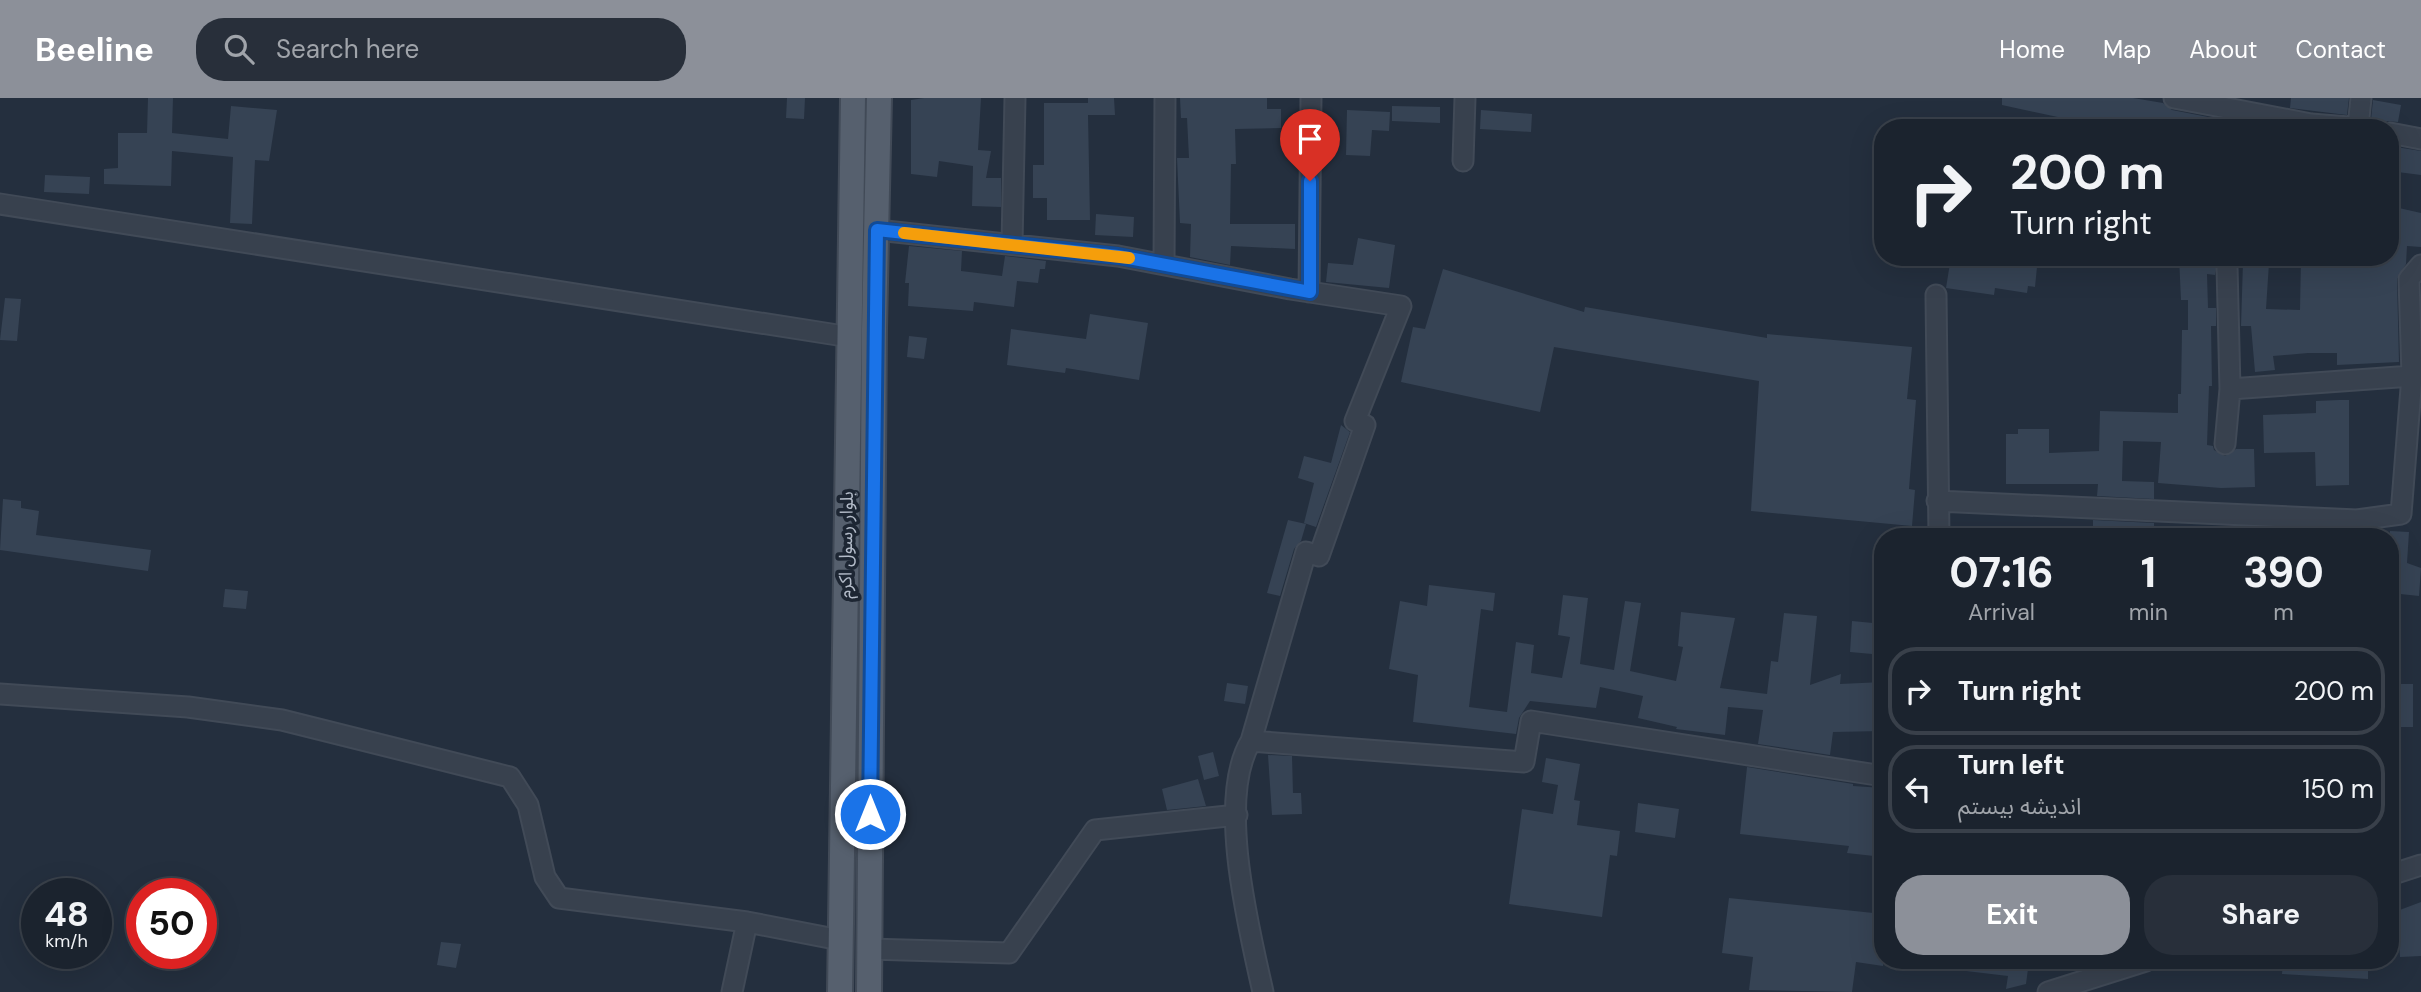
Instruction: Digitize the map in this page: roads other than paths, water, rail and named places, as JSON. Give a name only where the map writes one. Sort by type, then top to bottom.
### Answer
[{"type":"main road","name":"بلوار رسول اکرم","points":[[839,992],[853,98]]},
{"type":"main road","name":"بلوار رسول اکرم","points":[[869,992],[879,98]]},
{"type":"street","points":[[1012,244],[1015,98]]},
{"type":"street","points":[[1164,264],[1165,98]]},
{"type":"street","points":[[1310,292],[1311,98]]},
{"type":"street","points":[[1463,160],[1465,98]]},
{"type":"street","points":[[2360,119],[2361,98]]},
{"type":"street","points":[[2184,99],[2286,119]]},
{"type":"street","points":[[2399,135],[2421,139]]},
{"type":"street","points":[[0,204],[850,337]]},
{"type":"street","points":[[877,230],[1164,264],[1401,306],[1355,421],[1365,425],[1319,556],[1306,552],[1251,741],[1241,757],[1237,815],[1239,888],[1263,992]]},
{"type":"street","points":[[1937,501],[2357,520],[2401,514],[2412,376],[2409,279],[2421,265]]},
{"type":"street","points":[[2225,444],[2230,389],[2227,266]]},
{"type":"street","points":[[1936,295],[1938,528]]},
{"type":"street","points":[[2230,389],[2412,376]]},
{"type":"street","points":[[0,694],[188,707],[282,720],[510,777],[528,806],[545,877],[559,898],[747,922],[840,940]]},
{"type":"street","points":[[1251,741],[1524,762],[1531,721],[1874,775]]},
{"type":"street","points":[[869,949],[1009,953],[1095,830],[1237,815]]},
{"type":"street","points":[[2399,873],[2421,865]]},
{"type":"street","points":[[732,992],[747,922]]},
{"type":"street","points":[[2048,992],[2121,969]]}]
